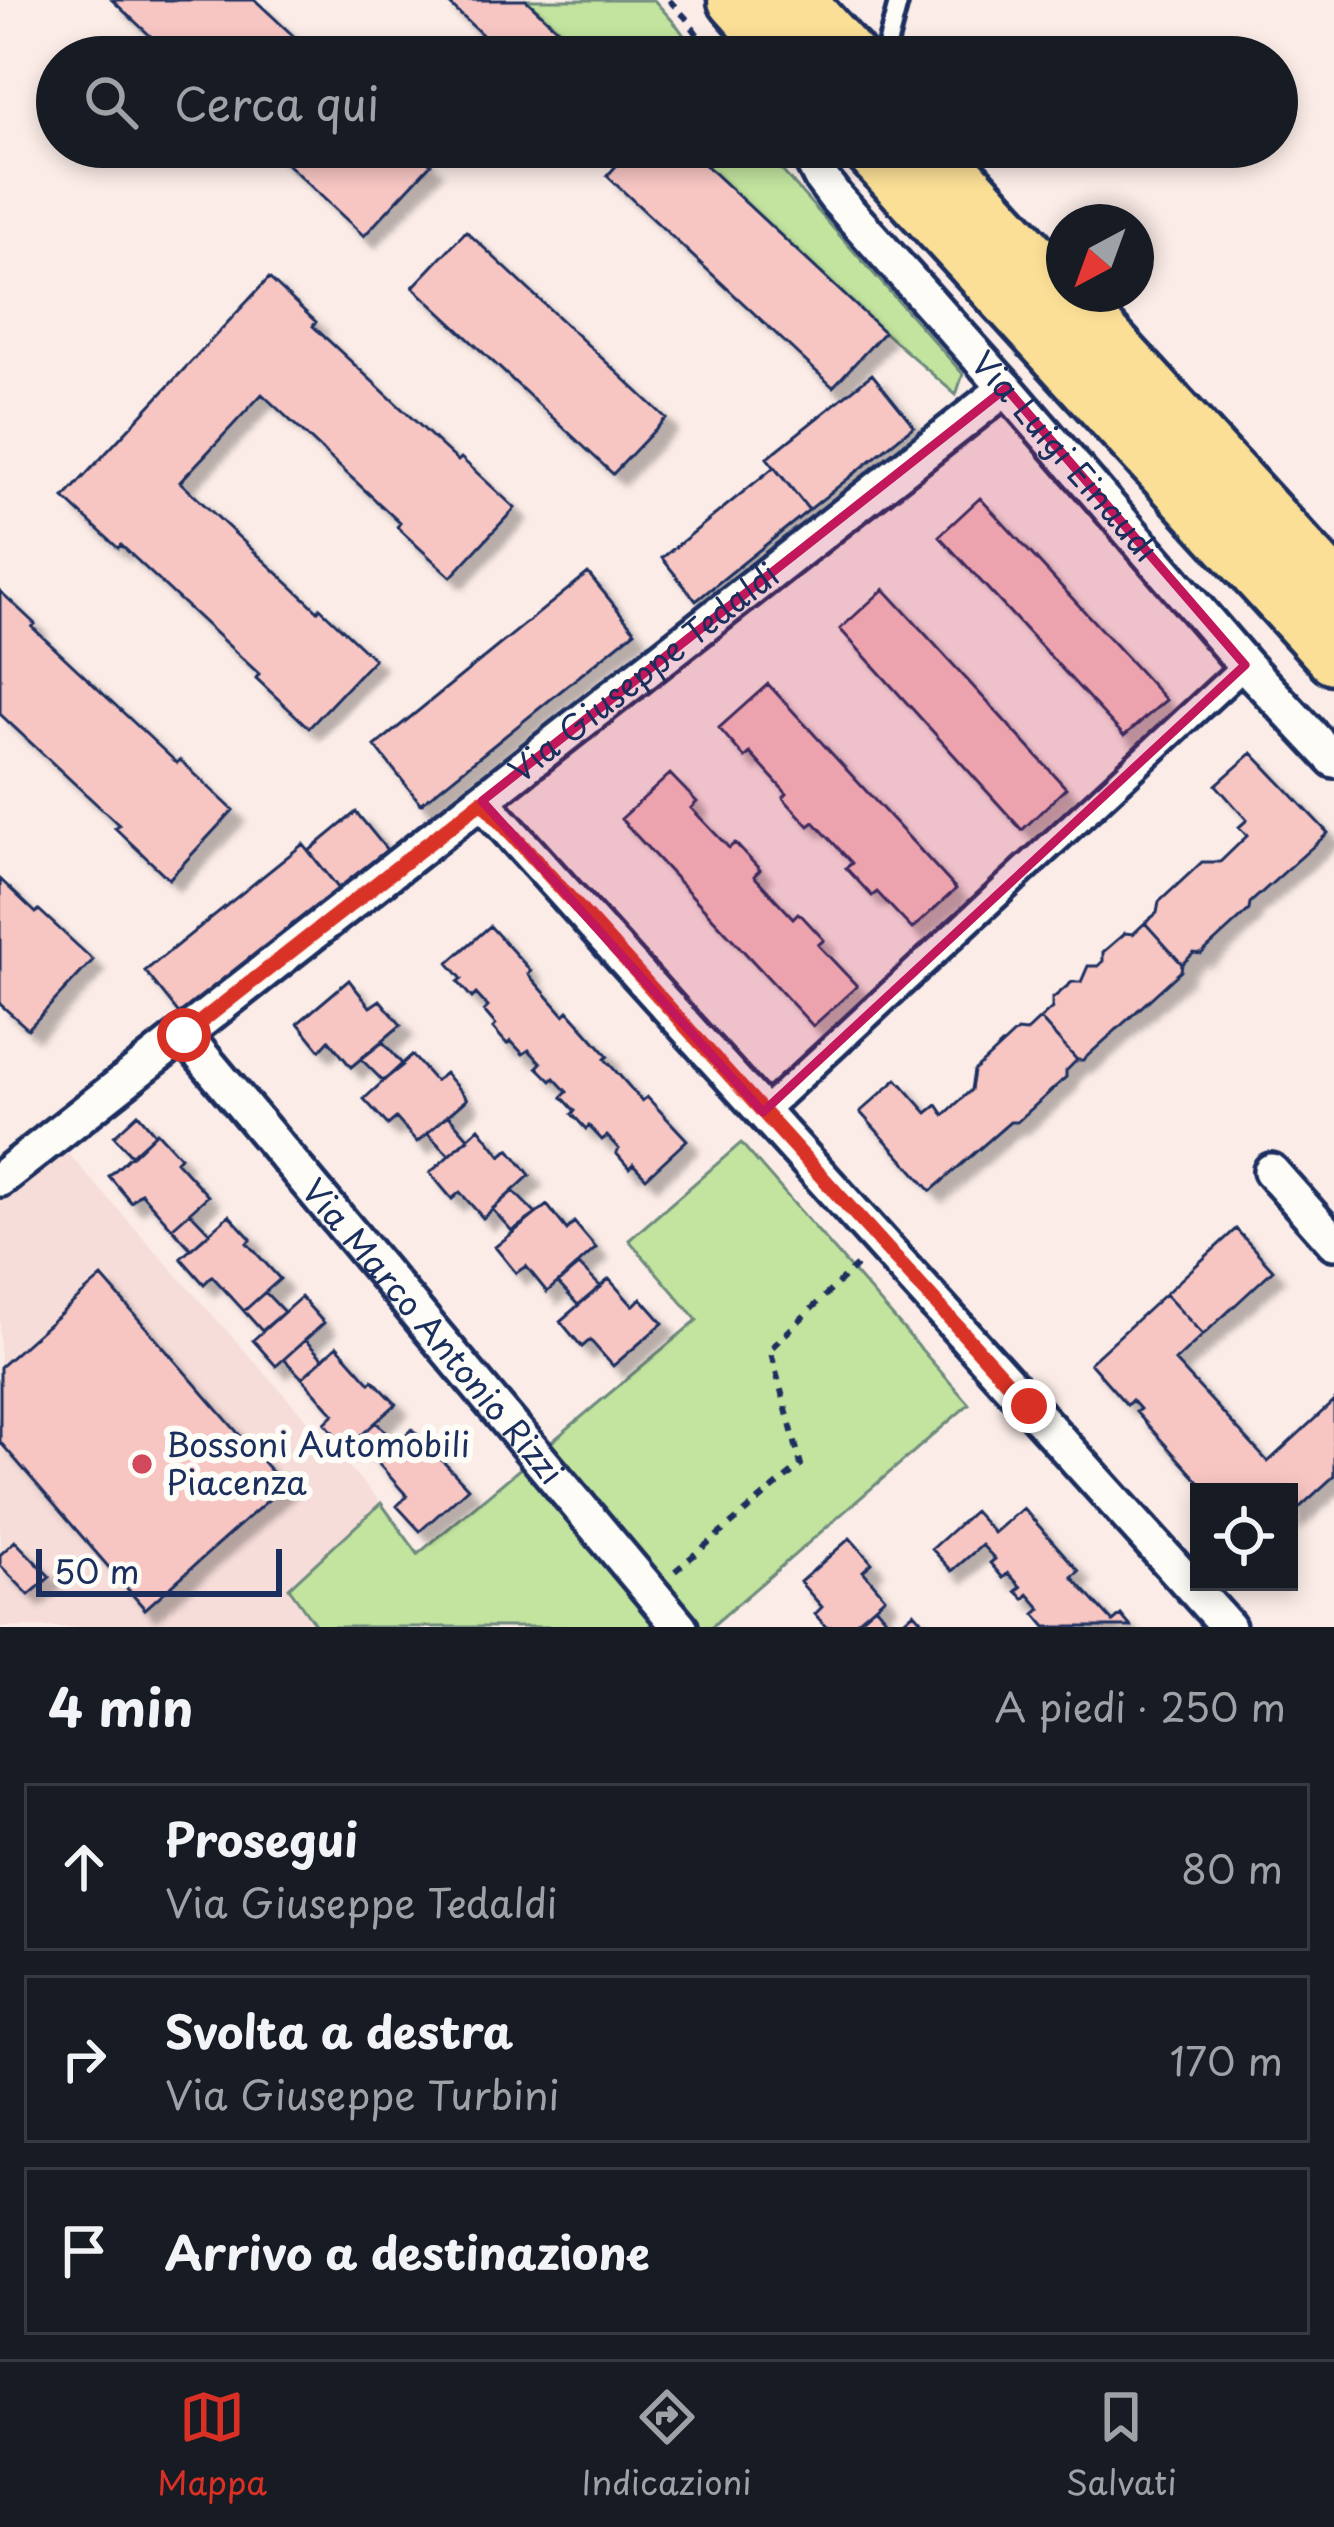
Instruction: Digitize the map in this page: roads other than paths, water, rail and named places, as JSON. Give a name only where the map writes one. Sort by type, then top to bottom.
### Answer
[{"type":"main road","points":[[735,0],[768,36]]},
{"type":"main road","points":[[796,0],[829,36]]},
{"type":"main road","name":"Via Luigi Einaudi","points":[[887,168],[1334,656]]},
{"type":"main road","points":[[949,168],[1046,274]]},
{"type":"main road","points":[[1080,312],[1334,589]]},
{"type":"street","points":[[735,0],[751,36]]},
{"type":"street","name":"Via Luigi Einaudi","points":[[816,168],[836,198],[1245,665],[1334,760]]},
{"type":"street","name":"Via Giuseppe Tedaldi","points":[[0,1179],[1006,388]]},
{"type":"street","points":[[763,1112],[1245,665]]},
{"type":"street","points":[[482,801],[1228,1627]]},
{"type":"street","name":"Via Marco Antonio Rizzi","points":[[184,1035],[680,1627]]},
{"type":"street","points":[[1271,1171],[1334,1242]]},
{"type":"lane","points":[[889,36],[898,0]]},
{"type":"place","name":"Bossoni Automobili Piacenza","points":[[142,1464]]}]
